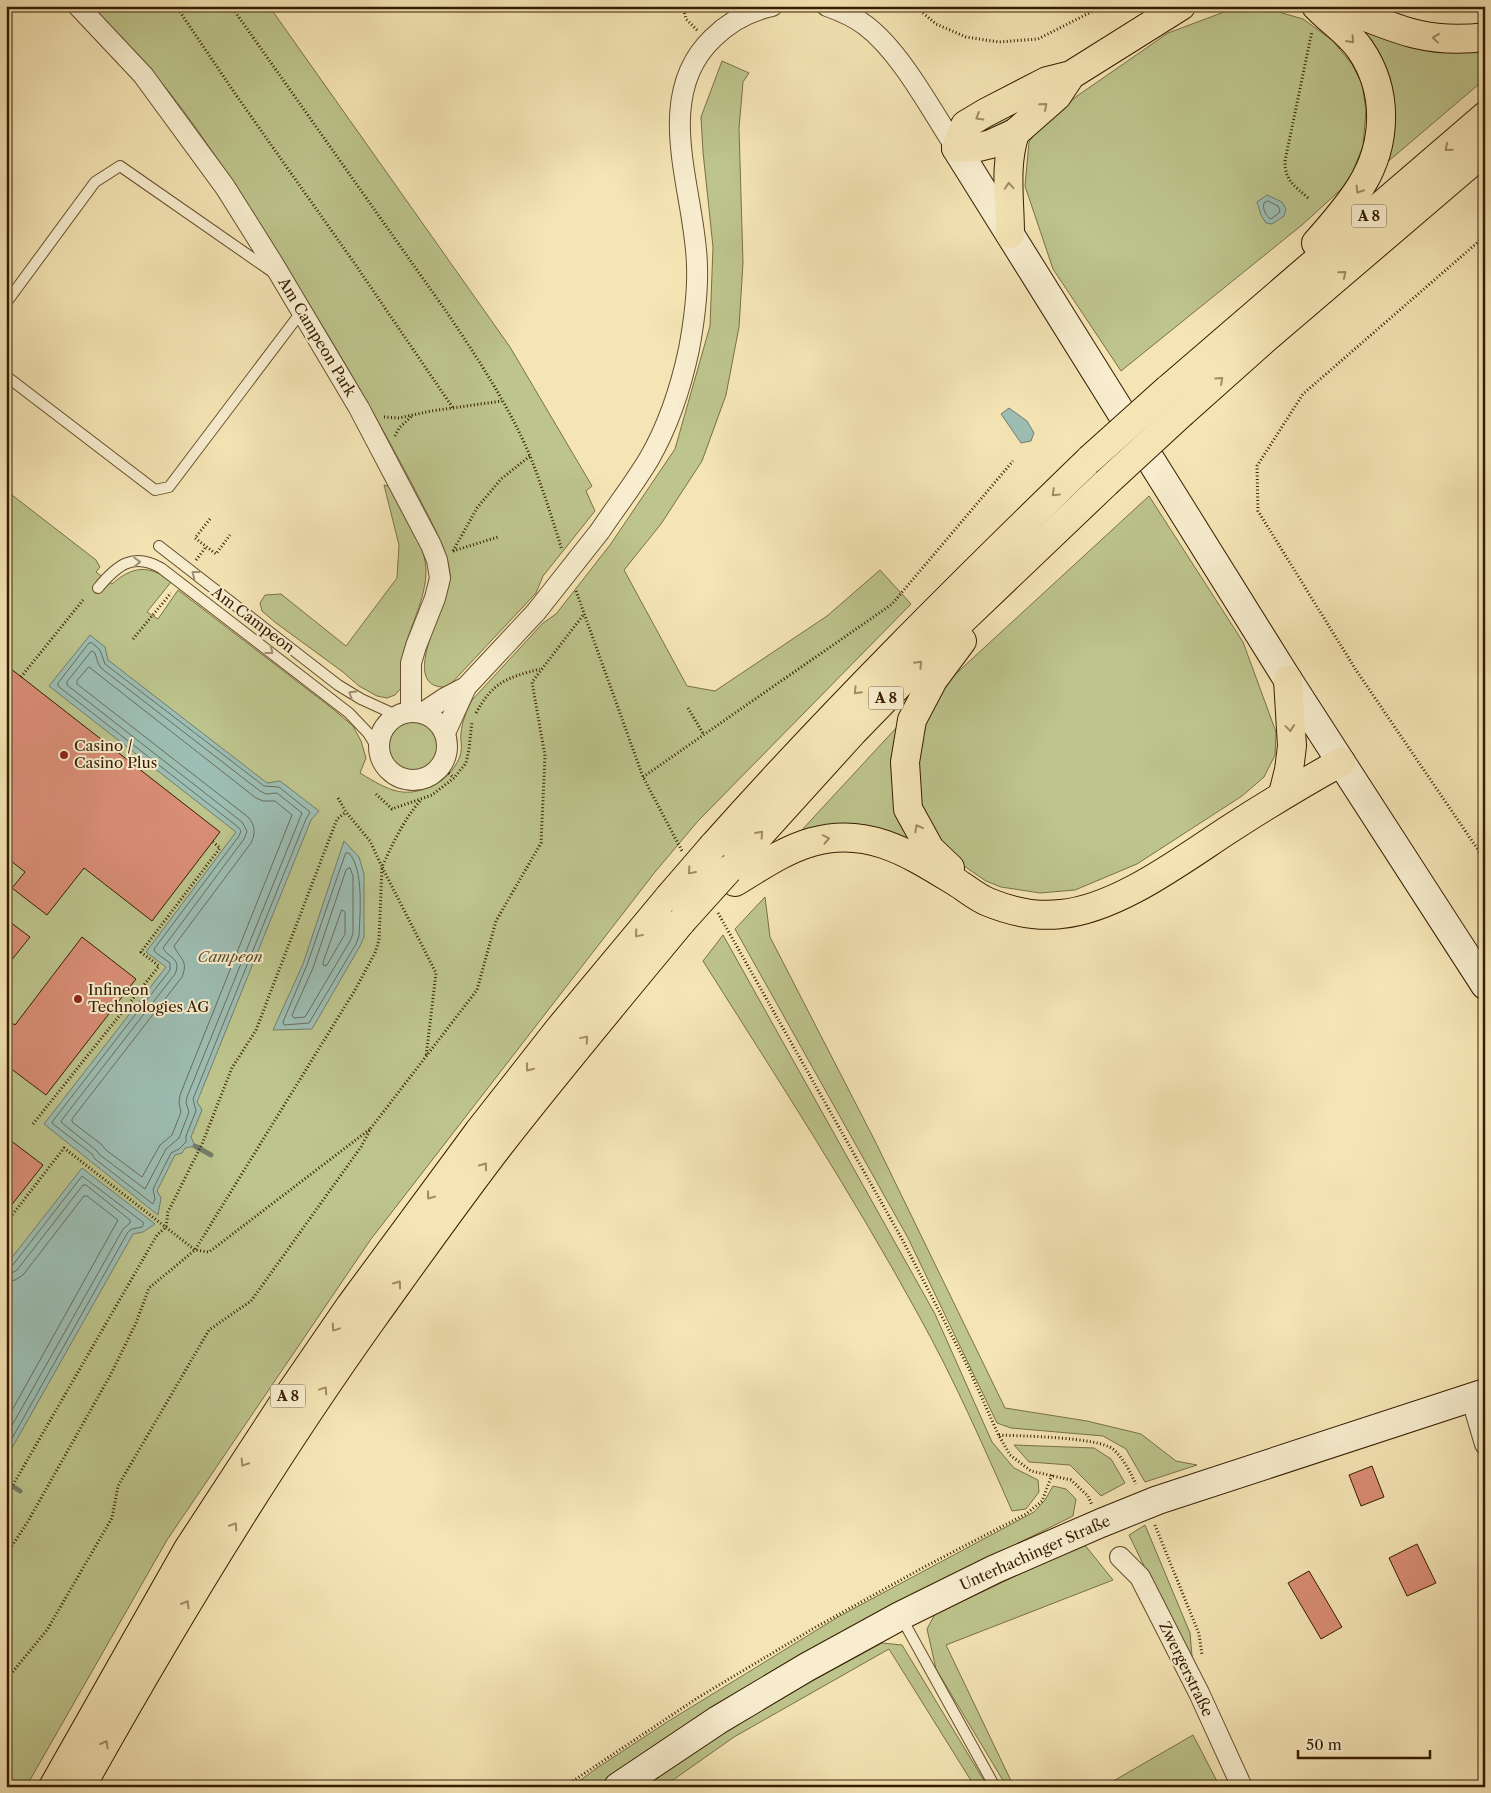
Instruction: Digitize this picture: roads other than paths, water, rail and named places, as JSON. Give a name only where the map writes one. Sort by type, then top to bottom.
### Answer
[{"type":"highway","points":[[1071,75],[1057,96],[1015,133],[992,144],[979,147],[956,148],[965,125],[1048,81],[1071,75],[1181,6]]},
{"type":"highway","points":[[1324,7],[1414,34],[1451,39],[1485,37]]},
{"type":"highway","points":[[1253,316],[1352,201],[1370,170],[1379,141],[1381,127],[1380,99],[1373,72],[1362,54],[1324,7]]},
{"type":"highway","name":"A 8","points":[[53,1787],[188,1550],[282,1405],[350,1306],[485,1123],[559,1029],[669,897],[713,846],[833,716],[940,606],[1090,459],[1168,389],[1485,116]]},
{"type":"highway","points":[[1010,234],[1008,168],[1009,154],[1015,133]]},
{"type":"highway","name":"A 8","points":[[81,1787],[208,1567],[371,1320],[497,1149],[682,921],[732,876],[859,726],[953,629],[1183,412],[1266,338],[1485,151]]},
{"type":"highway","points":[[986,901],[930,849],[908,809],[905,762],[912,720],[933,680],[958,646],[1053,534]]},
{"type":"highway","points":[[1284,794],[1292,746],[1288,680]]},
{"type":"highway","points":[[732,876],[812,842],[835,837],[861,838],[886,844],[912,854],[986,901],[1034,914],[1060,915],[1098,906],[1151,880],[1284,794],[1341,762]]},
{"type":"main road","points":[[956,148],[1288,680],[1485,985]]},
{"type":"main road","name":"Unterhachinger Straße","points":[[618,1787],[718,1720],[807,1667],[900,1616],[995,1569],[1158,1500],[1478,1395]]},
{"type":"street","name":"Am Campeon Park","points":[[78,6],[143,76],[225,187],[360,408],[431,545],[437,560],[440,578],[435,598],[411,662],[410,713]]},
{"type":"street","points":[[466,686],[446,734],[447,772],[412,780],[401,778],[391,773],[382,762],[378,749],[379,735],[386,723],[445,698],[466,686],[536,612],[600,531],[649,459],[665,426],[678,391],[689,349],[695,309],[697,266],[693,216],[681,154],[679,110],[683,90],[690,72],[708,42],[738,18],[760,8],[772,6]]},
{"type":"street","points":[[827,6],[847,14],[866,25],[889,48],[908,73],[956,148]]},
{"type":"street","points":[[411,662],[417,683],[424,693],[433,698],[445,698]]},
{"type":"street","points":[[410,713],[437,721],[446,734]]},
{"type":"street","points":[[1478,1395],[1485,1444]]},
{"type":"street","name":"Zwergerstraße","points":[[1120,1557],[1140,1577],[1199,1693],[1242,1787]]},
{"type":"lane","points":[[6,303],[95,182],[120,166],[282,278]]},
{"type":"lane","points":[[6,376],[155,490],[169,487],[302,311]]},
{"type":"lane","name":"Am Campeon","points":[[160,546],[338,685],[362,699],[410,713]]},
{"type":"lane","name":"Am Campeon","points":[[98,588],[116,569],[129,562],[141,560],[161,568],[348,713],[368,733],[378,749]]},
{"type":"lane","points":[[900,1616],[995,1787]]},
{"type":"water","points":[[1267,195],[1282,202],[1286,209],[1284,216],[1272,224],[1266,223],[1257,202]]},
{"type":"water","points":[[1009,408],[1027,421],[1034,433],[1031,441],[1021,443],[1001,414]]},
{"type":"water","points":[[90,635],[105,647],[108,660],[267,783],[280,781],[319,811],[311,820],[197,1102],[202,1110],[191,1137],[195,1146],[185,1148],[182,1153],[175,1155],[157,1191],[161,1198],[158,1215],[44,1124],[166,967],[146,952],[236,832],[49,686]]},
{"type":"water","points":[[344,841],[359,857],[364,874],[364,937],[312,1029],[273,1030],[303,964]]},
{"type":"water","points":[[82,1168],[155,1224],[143,1232],[133,1234],[8,1455],[13,1464],[6,1476],[6,1265]]},
{"type":"waterway","points":[[195,1146],[211,1155]]},
{"type":"waterway","points":[[9,1484],[20,1491]]},
{"type":"place","name":"Casino / Casino Plus","points":[[64,755]]},
{"type":"place","name":"Infineon Technologies AG","points":[[78,999]]},
{"type":"park label","name":"Campeon","points":[[230,957]]}]
